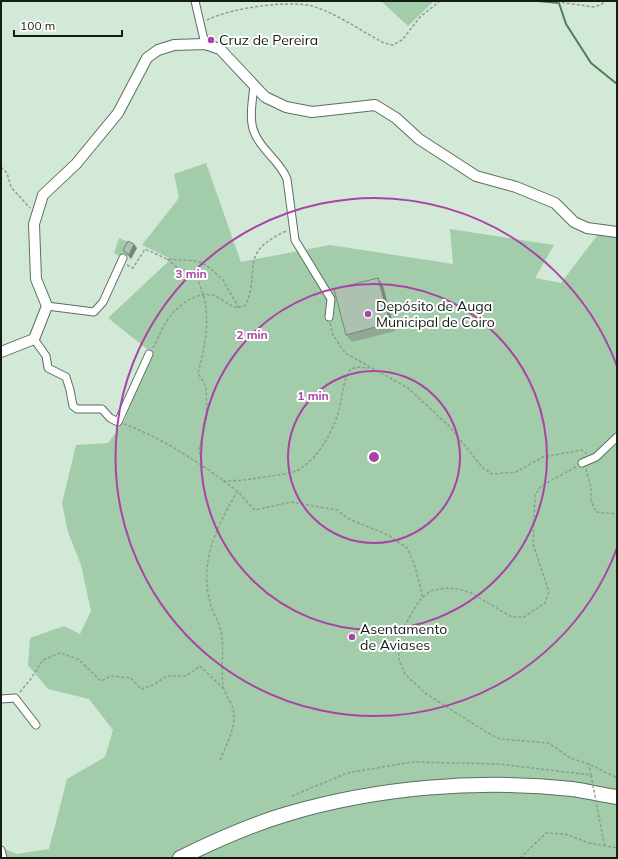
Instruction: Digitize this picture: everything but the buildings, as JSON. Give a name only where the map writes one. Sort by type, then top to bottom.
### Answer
[{"type":"highway","points":[[180,858],[220,839],[286,814],[342,800],[417,788],[499,785],[573,789],[617,797]]},
{"type":"street","points":[[195,1],[201,23],[204,44]]},
{"type":"street","points":[[1,352],[34,339],[47,306],[36,279],[34,224],[43,195],[76,164],[118,113],[147,58],[158,50],[174,46],[204,44],[220,49],[265,97],[286,107],[312,112],[375,106],[396,118],[419,139],[476,176],[516,187],[555,203],[574,222],[587,228],[617,232]]},
{"type":"street","points":[[254,84],[252,125],[254,133],[284,171],[287,179],[295,240],[332,299],[329,317]]},
{"type":"street","points":[[47,306],[94,312],[103,302],[122,260]]},
{"type":"street","points":[[34,339],[46,356],[48,368],[66,377],[73,406],[77,409],[102,409],[110,418],[118,422],[150,354]]},
{"type":"street","points":[[582,463],[593,459],[617,437]]},
{"type":"street","points":[[1,699],[15,698],[36,725]]},
{"type":"street","points":[[1,850],[3,858]]},
{"type":"path","points":[[201,23],[213,17],[264,4],[311,6],[331,14],[384,43],[393,45],[402,40],[409,29],[420,17],[440,1]]},
{"type":"path","points":[[552,1],[593,7],[600,6],[606,1]]},
{"type":"path","points":[[1,167],[7,173],[11,187],[36,214]]},
{"type":"path","points":[[150,354],[169,317],[189,300],[204,294],[218,297],[232,308],[239,308],[246,305],[250,295],[255,255],[260,247],[274,236],[293,227]]},
{"type":"path","points":[[122,260],[133,268],[145,249],[167,259],[178,268],[195,276],[204,294],[208,321],[204,353],[198,373],[206,387],[207,417],[199,450],[203,468]]},
{"type":"path","points":[[167,259],[198,261],[210,268],[223,280],[239,308]]},
{"type":"path","points":[[329,317],[333,335],[345,353],[408,388],[449,426],[483,468],[492,474],[516,472],[543,457],[565,452],[582,450],[593,459]]},
{"type":"path","points":[[223,482],[249,481],[295,471],[308,463],[323,444],[331,429],[339,410],[341,391],[346,377],[351,369],[358,367],[371,368]]},
{"type":"path","points":[[118,422],[147,432],[238,492],[244,501],[255,510],[291,502],[337,510],[349,519],[388,535],[408,548],[414,563],[423,598]]},
{"type":"path","points":[[617,514],[596,512],[592,501],[588,472],[582,463],[541,486],[535,495],[533,544],[549,592],[545,604],[524,617],[512,617],[471,593],[459,589],[445,588],[430,591],[423,598],[404,627],[399,643],[400,660],[405,674],[425,693],[440,704],[500,739],[549,743],[570,758],[589,764],[617,778]]},
{"type":"path","points":[[224,689],[220,628],[212,609],[207,589],[207,569],[209,549],[222,518],[238,492]]},
{"type":"path","points":[[15,698],[30,680],[42,660],[60,653],[78,659],[101,681],[111,676],[131,678],[141,689],[153,685],[167,676],[186,676],[200,666],[224,689],[233,708],[234,725],[220,760]]},
{"type":"path","points":[[292,796],[346,773],[412,762],[499,764],[591,775]]},
{"type":"path","points":[[589,764],[605,846]]},
{"type":"path","points":[[520,858],[546,833],[565,834],[589,843],[617,848]]},
{"type":"path","points":[[341,858],[346,858]]},
{"type":"green space","points":[[381,1],[434,1],[408,26]]},
{"type":"green space","points":[[206,163],[241,262],[330,245],[453,264],[450,229],[554,245],[535,278],[561,283],[599,233],[617,238],[617,858],[1,858],[1,848],[17,854],[49,849],[67,779],[105,757],[113,730],[89,699],[48,689],[28,665],[30,638],[64,626],[80,634],[91,611],[81,565],[68,532],[62,503],[76,445],[108,443],[124,421],[152,353],[108,318],[171,259],[142,245],[179,198],[174,174]]},
{"type":"green space","points":[[119,238],[131,243],[123,258],[114,253]]},
{"type":"waterway","points":[[538,1],[559,3],[566,24],[591,63],[617,84]]},
{"type":"place","name":"Cruz de Pereira","points":[[211,40]]},
{"type":"place","name":"Depósito de Auga Municipal de Coiro","points":[[368,314]]},
{"type":"place","name":"Asentamento de Aviases","points":[[352,637]]}]
